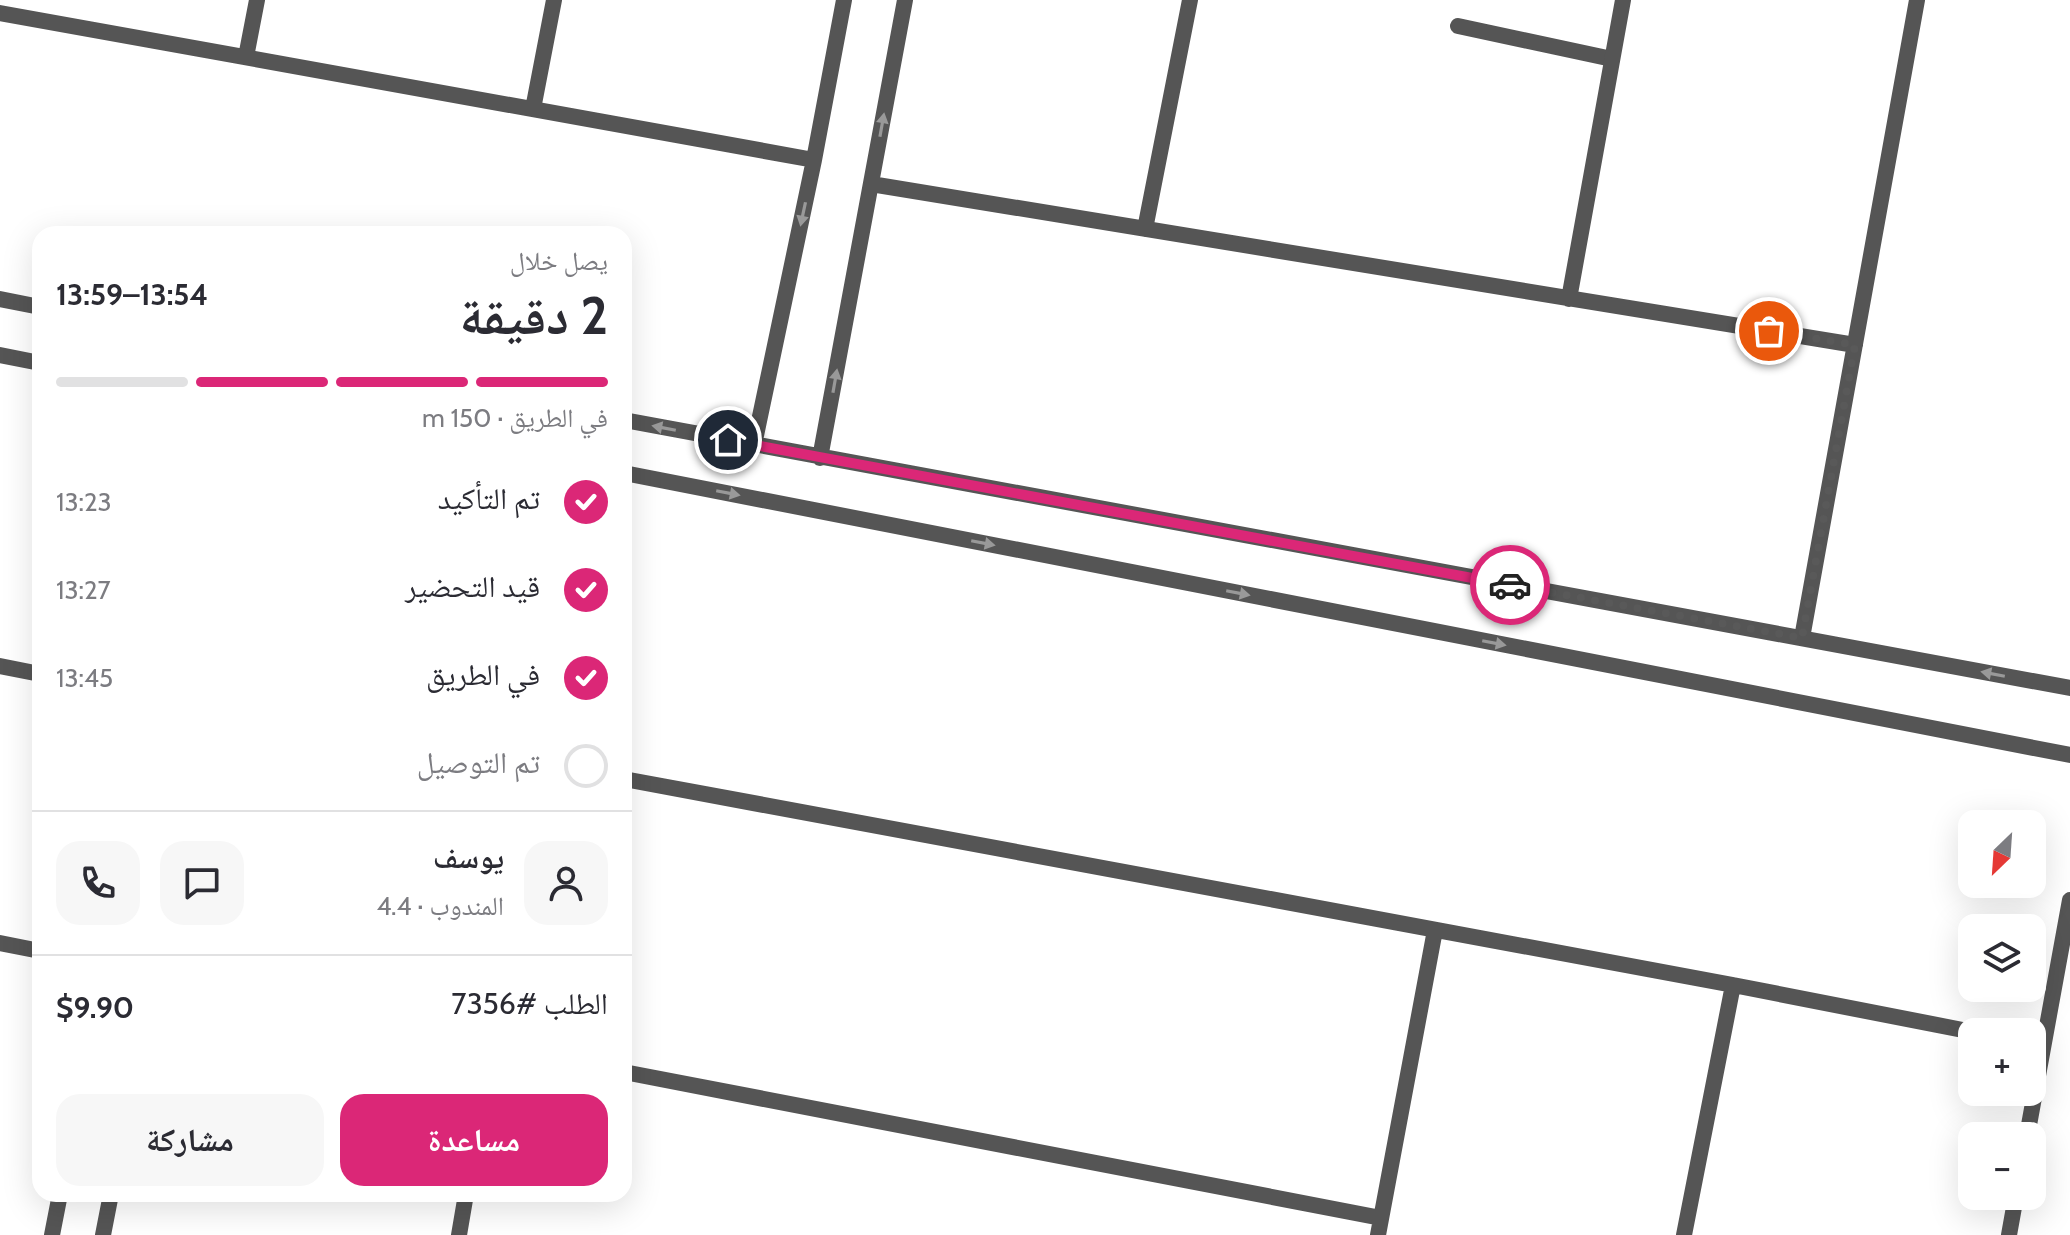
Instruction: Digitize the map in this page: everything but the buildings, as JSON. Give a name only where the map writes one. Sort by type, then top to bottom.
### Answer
[{"type":"street","points":[[246,57],[257,0]]},
{"type":"street","points":[[533,109],[554,0]]},
{"type":"street","points":[[754,445],[844,0]]},
{"type":"street","points":[[820,458],[905,0]]},
{"type":"street","points":[[1145,229],[1190,0]]},
{"type":"street","points":[[1569,299],[1623,0]]},
{"type":"street","points":[[1802,638],[1917,0]]},
{"type":"street","points":[[0,13],[814,160]]},
{"type":"street","points":[[1458,26],[1612,59]]},
{"type":"street","points":[[871,184],[1855,345]]},
{"type":"street","points":[[0,299],[32,305]]},
{"type":"street","points":[[0,355],[32,361]]},
{"type":"street","points":[[632,422],[2070,688]]},
{"type":"street","points":[[632,475],[2070,755]]},
{"type":"street","points":[[0,666],[32,672]]},
{"type":"street","points":[[632,780],[1958,1029]]},
{"type":"street","points":[[2044,1018],[2070,900]]},
{"type":"street","points":[[632,1074],[1379,1226],[1435,930]]},
{"type":"street","points":[[0,943],[32,949]]},
{"type":"street","points":[[1684,1235],[1733,985]]},
{"type":"street","points":[[52,1235],[58,1202]]},
{"type":"street","points":[[103,1235],[109,1202]]},
{"type":"street","points":[[459,1235],[465,1202]]},
{"type":"street","points":[[2009,1235],[2013,1210]]},
{"type":"way so far","points":[[1510,585],[1802,638],[1855,345],[1769,331]]},
{"type":"route","points":[[728,440],[1510,585]]}]
